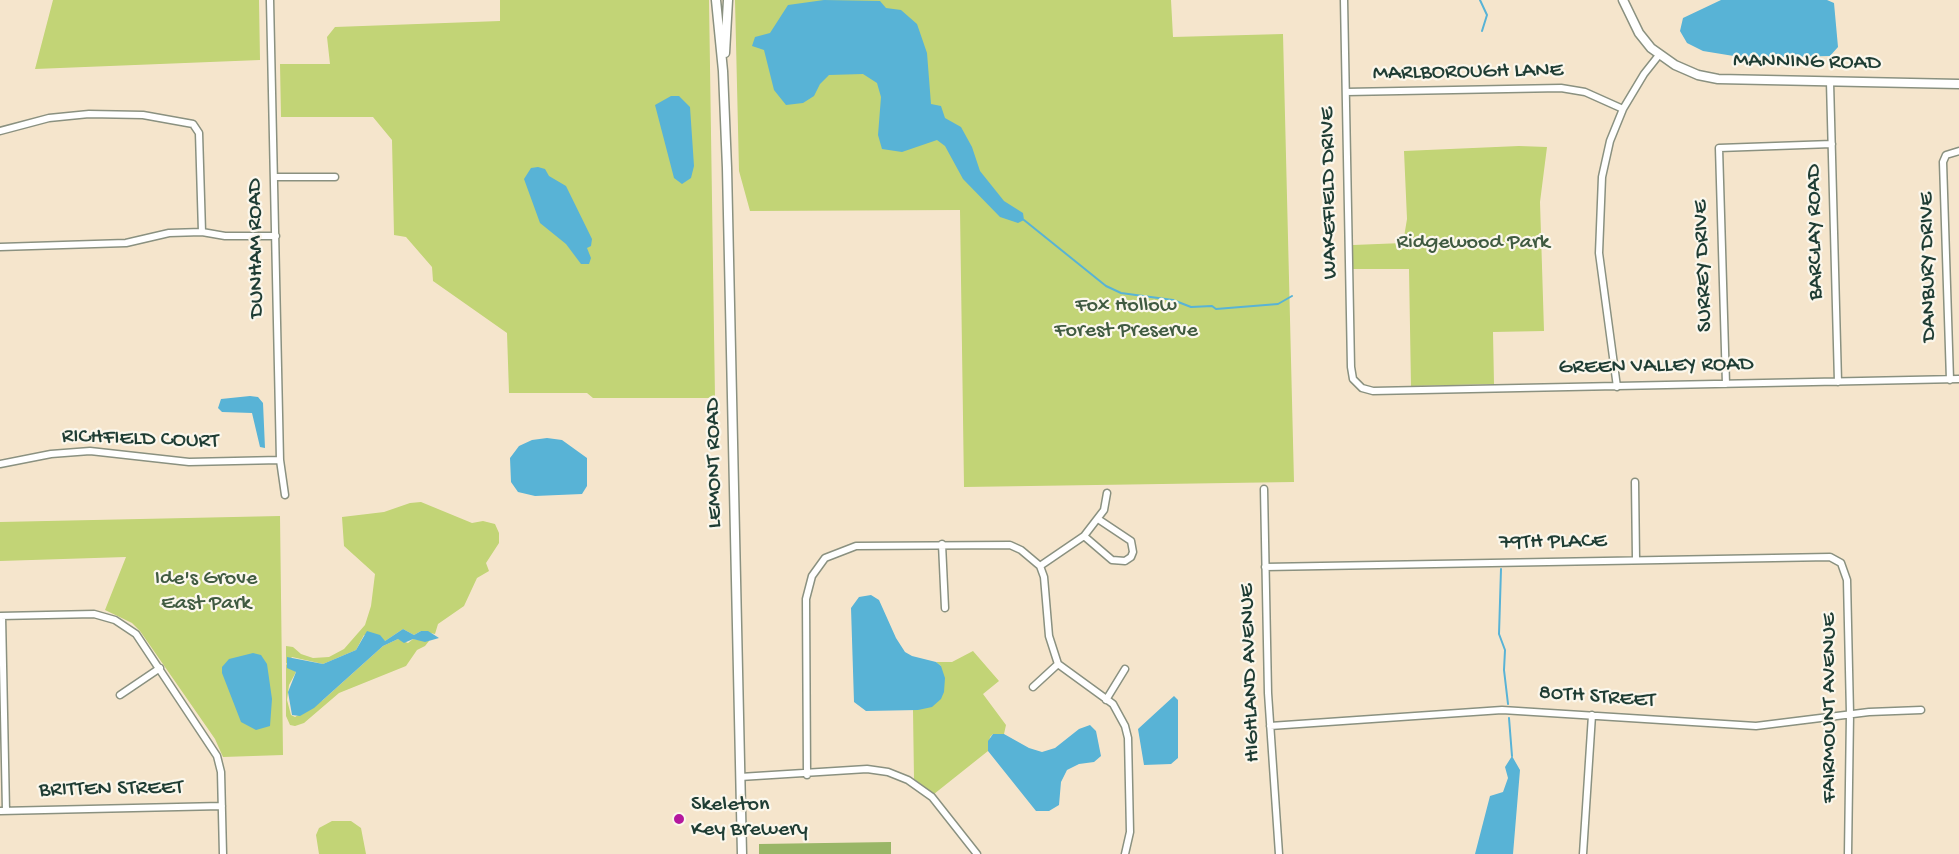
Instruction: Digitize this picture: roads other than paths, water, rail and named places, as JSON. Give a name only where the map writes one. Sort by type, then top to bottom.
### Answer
[{"type":"main road","name":"LEMONT ROAD","points":[[716,0],[723,71],[742,854]]},
{"type":"main road","name":"LEMONT ROAD","points":[[723,71],[728,0]]},
{"type":"main road","name":"MANNING ROAD","points":[[1623,0],[1639,33],[1659,56],[1686,71],[1710,78],[1959,84]]},
{"type":"street","name":"DUNHAM ROAD","points":[[270,0],[280,460],[285,495]]},
{"type":"street","name":"WAKEFIELD DRIVE","points":[[1344,0],[1351,367],[1357,384]]},
{"type":"street","points":[[1617,387],[1601,282],[1599,216],[1604,166],[1623,109],[1644,74],[1659,56]]},
{"type":"street","name":"BARCLAY ROAD","points":[[1830,82],[1838,382]]},
{"type":"street","name":"MARLBOROUGH LANE","points":[[1346,93],[1561,88],[1585,92],[1623,109]]},
{"type":"street","points":[[0,131],[49,118],[89,114],[143,115],[193,124],[199,133],[202,232]]},
{"type":"street","name":"SURREY DRIVE","points":[[1725,384],[1719,148],[1832,144]]},
{"type":"street","name":"DANBURY DRIVE","points":[[1950,380],[1943,162],[1946,154],[1959,152]]},
{"type":"street","points":[[274,177],[335,177]]},
{"type":"street","points":[[0,247],[126,243],[169,232],[202,232],[225,237],[276,236]]},
{"type":"street","name":"GREEN VALLEY ROAD","points":[[1357,384],[1373,391],[1959,380]]},
{"type":"street","name":"RICHFIELD COURT","points":[[0,464],[51,454],[90,451],[189,462],[280,460]]},
{"type":"street","points":[[1635,482],[1636,559]]},
{"type":"street","name":"HIGHLAND AVENUE","points":[[1264,489],[1270,726],[1278,854]]},
{"type":"street","points":[[1040,566],[1084,536],[1104,510],[1107,493]]},
{"type":"street","points":[[1084,536],[1112,560],[1125,561],[1131,557],[1133,552],[1131,542],[1098,519]]},
{"type":"street","points":[[807,775],[806,604],[812,576],[825,558],[855,546],[997,543],[1012,546],[1040,566],[1047,587],[1050,644],[1058,664],[1113,704],[1122,719],[1128,738],[1130,832],[1125,854]]},
{"type":"street","points":[[942,544],[945,608]]},
{"type":"street","name":"79TH PLACE","points":[[1265,567],[1823,555],[1841,563]]},
{"type":"street","name":"FAIRMOUNT AVENUE","points":[[1841,563],[1847,580],[1850,714],[1848,854]]},
{"type":"street","points":[[3,811],[1,616],[85,614],[104,616],[136,634],[217,756],[221,772],[223,854]]},
{"type":"street","points":[[1033,687],[1058,664]]},
{"type":"street","points":[[120,695],[160,668]]},
{"type":"street","points":[[1106,700],[1125,669]]},
{"type":"street","name":"80TH STREET","points":[[1270,726],[1502,710],[1756,726],[1850,714],[1921,710]]},
{"type":"street","points":[[1583,854],[1592,715]]},
{"type":"street","points":[[740,777],[807,775],[867,769],[905,779],[932,797],[973,852]]},
{"type":"street","name":"BRITTEN STREET","points":[[3,811],[222,806]]},
{"type":"water","points":[[824,0],[880,1],[886,8],[901,10],[917,24],[927,53],[931,104],[941,106],[945,118],[961,127],[972,147],[980,171],[1004,201],[1023,213],[1024,220],[1018,223],[1000,217],[963,179],[945,146],[937,140],[902,152],[882,149],[878,135],[881,97],[877,83],[863,74],[829,75],[820,84],[814,96],[803,103],[786,105],[774,90],[764,50],[752,46],[755,37],[770,33],[788,5]]},
{"type":"water","points":[[1721,0],[1827,0],[1834,3],[1838,47],[1830,56],[1746,58],[1703,51],[1687,43],[1680,31],[1683,18]]},
{"type":"water","points":[[671,96],[679,96],[690,107],[694,166],[691,178],[682,184],[674,178],[655,105]]},
{"type":"water","points":[[531,168],[545,169],[549,176],[566,186],[592,239],[591,246],[587,248],[591,258],[589,264],[581,264],[566,244],[540,223],[524,179]]},
{"type":"water","points":[[258,397],[263,403],[265,448],[260,447],[252,413],[222,412],[218,408],[221,399]]},
{"type":"water","points":[[547,438],[562,440],[587,458],[587,486],[582,494],[535,496],[518,492],[511,482],[510,458],[519,446],[532,440]]},
{"type":"water","points":[[871,595],[879,600],[905,652],[936,662],[941,666],[945,678],[944,692],[941,699],[932,707],[918,710],[866,711],[854,702],[851,608],[859,597]]},
{"type":"water","points":[[403,629],[414,635],[421,631],[428,631],[439,638],[425,642],[413,639],[404,643],[398,639],[383,646],[314,708],[300,716],[292,715],[288,692],[296,672],[287,668],[287,657],[323,664],[356,650],[367,631],[380,635],[385,641]]},
{"type":"water","points":[[253,653],[261,655],[267,664],[272,699],[270,726],[256,730],[241,722],[222,673],[222,667],[229,659]]},
{"type":"water","points":[[1174,696],[1178,700],[1178,758],[1171,764],[1144,765],[1138,729]]},
{"type":"water","points":[[1090,725],[1096,731],[1101,756],[1094,762],[1079,764],[1067,770],[1061,782],[1059,805],[1049,811],[1036,811],[988,751],[988,741],[993,734],[1004,734],[1029,748],[1042,752],[1055,748],[1079,729]]},
{"type":"water","points":[[1512,756],[1520,770],[1513,854],[1475,854],[1490,796],[1503,792],[1508,778],[1505,767]]},
{"type":"waterway","points":[[1480,0],[1487,15],[1482,31]]},
{"type":"waterway","points":[[1024,220],[1106,286],[1121,293],[1173,300],[1191,307],[1212,306],[1216,309],[1278,304],[1292,296]]},
{"type":"waterway","points":[[1501,569],[1499,634],[1505,650],[1504,670],[1508,704]]},
{"type":"waterway","points":[[1509,718],[1512,756]]},
{"type":"place","name":"Skeleton Key Brewery","points":[[679,819]]},
{"type":"park label","name":"Ridgewood Park","points":[[1473,244]]},
{"type":"park label","name":"Fox Hollow Forest Preserve","points":[[1126,320]]},
{"type":"park label","name":"Ide's Grove East Park","points":[[206,592]]}]
